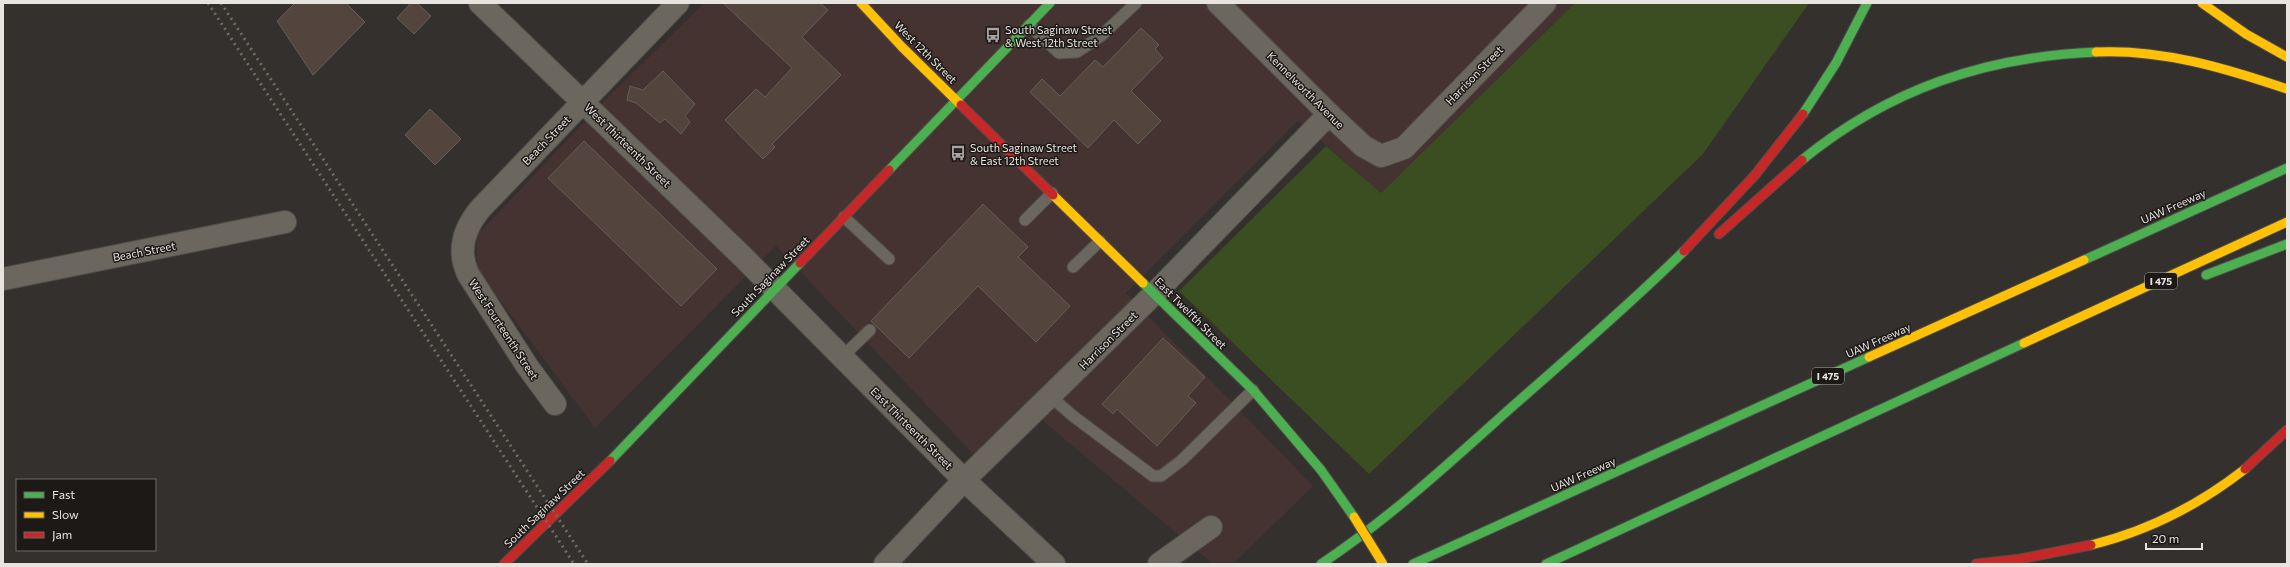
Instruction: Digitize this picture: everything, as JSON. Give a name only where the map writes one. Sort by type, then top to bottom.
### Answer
[{"type":"main road","name":"West 12th Street","points":[[860,3],[902,47],[957,100]]},
{"type":"main road","name":"South Saginaw Street","points":[[504,564],[607,464],[1050,3]]},
{"type":"main road","points":[[1594,335],[1714,220],[1773,154],[1799,121],[1823,84],[1845,48],[1867,3]]},
{"type":"main road","points":[[2202,3],[2246,34],[2284,55]]},
{"type":"main road","points":[[1709,242],[1800,161],[1855,122],[1916,90],[1980,68],[2049,53],[2109,51],[2191,58],[2237,70],[2287,89]]},
{"type":"main road","name":"East Twelfth Street","points":[[957,100],[1252,390],[1322,470],[1354,517],[1383,564]]},
{"type":"main road","points":[[2242,188],[2287,164]]},
{"type":"main road","name":"UAW Freeway","points":[[1413,564],[2287,168]]},
{"type":"main road","name":"I 475","points":[[1546,564],[2287,222]]},
{"type":"main road","points":[[2198,278],[2287,244]]},
{"type":"main road","points":[[1321,564],[1379,522],[1594,335],[1692,257]]},
{"type":"main road","points":[[2034,340],[2153,294]]},
{"type":"main road","points":[[1976,564],[2034,558],[2070,552],[2130,535],[2185,510],[2208,496],[2254,463],[2287,430]]},
{"type":"street","name":"West Thirteenth Street","points":[[480,3],[774,289]]},
{"type":"street","name":"Beach Street","points":[[462,250],[465,235],[473,218],[678,3]]},
{"type":"street","name":"Kennelworth Avenue","points":[[1218,3],[1363,146],[1381,156],[1404,148]]},
{"type":"street","name":"Harrison Street","points":[[1404,148],[1545,3]]},
{"type":"street","name":"Harrison Street","points":[[885,564],[964,480],[1052,397],[1329,114]]},
{"type":"street","name":"Beach Street","points":[[3,279],[285,222]]},
{"type":"street","name":"West Fourteenth Street","points":[[462,250],[468,274],[527,366],[555,404]]},
{"type":"street","name":"East Thirteenth Street","points":[[774,289],[964,480],[1054,564]]},
{"type":"street","points":[[1159,564],[1211,527]]},
{"type":"lane","points":[[1029,25],[1059,53],[1077,52],[1101,36],[1136,3]]},
{"type":"lane","points":[[1025,220],[1052,193]]},
{"type":"lane","points":[[844,217],[889,258]]},
{"type":"lane","points":[[1073,267],[1100,241]]},
{"type":"lane","points":[[842,357],[870,330]]},
{"type":"lane","points":[[1052,397],[1073,416],[1153,476],[1161,476],[1182,460],[1252,390]]},
{"type":"shaded area","points":[[704,3],[1575,3],[1381,193],[1298,121],[1126,293],[1313,486],[1233,564],[1213,564],[1024,405],[974,455],[776,246],[595,428],[477,269],[477,235],[610,95]]},
{"type":"green space","points":[[1575,3],[1809,3],[1703,154],[1369,474],[1179,291],[1326,146],[1381,193]]},
{"type":"building","points":[[295,3],[346,3],[365,22],[313,75],[277,21]]},
{"type":"building","points":[[411,3],[417,3],[431,16],[414,34],[397,18]]},
{"type":"building","points":[[723,3],[820,3],[828,10],[802,37],[841,75],[772,144],[775,147],[763,159],[725,120],[756,89],[765,97],[792,68]]},
{"type":"building","points":[[1141,28],[1159,45],[1155,49],[1163,58],[1131,91],[1161,121],[1138,144],[1114,120],[1088,148],[1030,92],[1042,79],[1060,96],[1095,60],[1103,67]]},
{"type":"building","points":[[663,71],[695,104],[685,116],[690,122],[681,134],[665,119],[660,123],[636,103],[627,100],[630,86],[643,90]]},
{"type":"building","points":[[430,109],[461,139],[435,165],[405,135]]},
{"type":"building","points":[[584,141],[717,269],[681,306],[548,178]]},
{"type":"building","points":[[983,204],[1028,247],[1018,257],[1070,306],[1036,342],[978,286],[909,358],[871,321]]},
{"type":"building","points":[[1163,338],[1205,377],[1188,396],[1196,403],[1157,446],[1117,409],[1113,414],[1102,404]]},
{"type":"railway","points":[[208,3],[574,564]]},
{"type":"railway","points":[[221,3],[588,564]]},
{"type":"traffic: fast","points":[[889,170],[1050,3]]},
{"type":"traffic: fast","points":[[1803,114],[1836,63],[1867,3]]},
{"type":"traffic: fast","points":[[1802,160],[1835,135],[1869,114],[1904,96],[1940,81],[2015,61],[2055,55],[2096,52]]},
{"type":"traffic: fast","points":[[2084,260],[2287,168]]},
{"type":"traffic: fast","points":[[2206,275],[2287,244]]},
{"type":"traffic: fast","points":[[1321,564],[1369,529],[1438,473],[1618,313],[1684,251]]},
{"type":"traffic: fast","points":[[610,461],[800,263]]},
{"type":"traffic: fast","points":[[1143,283],[1253,390],[1321,470],[1354,517]]},
{"type":"traffic: fast","points":[[1546,564],[2024,343]]},
{"type":"traffic: fast","points":[[1413,564],[1869,357]]},
{"type":"traffic: slow","points":[[861,3],[902,47],[961,105]]},
{"type":"traffic: slow","points":[[2202,3],[2246,34],[2287,57]]},
{"type":"traffic: slow","points":[[2096,52],[2121,52],[2169,57],[2217,67],[2287,89]]},
{"type":"traffic: slow","points":[[1053,195],[1143,283]]},
{"type":"traffic: slow","points":[[2024,343],[2287,222]]},
{"type":"traffic: slow","points":[[1869,357],[2084,260]]},
{"type":"traffic: slow","points":[[2091,545],[2133,532],[2172,515],[2210,494],[2245,469]]},
{"type":"traffic: slow","points":[[1354,517],[1383,564]]},
{"type":"traffic: jam","points":[[961,105],[1053,195]]},
{"type":"traffic: jam","points":[[1684,251],[1755,175],[1803,114]]},
{"type":"traffic: jam","points":[[1719,234],[1802,160]]},
{"type":"traffic: jam","points":[[800,263],[889,170]]},
{"type":"traffic: jam","points":[[2245,469],[2287,430]]},
{"type":"traffic: jam","points":[[504,564],[610,461]]},
{"type":"traffic: jam","points":[[1976,564],[2020,559],[2091,545]]},
{"type":"place","name":"South Saginaw Street & West 12th Street","points":[[993,35]]},
{"type":"place","name":"South Saginaw Street & East 12th Street","points":[[958,153]]}]
